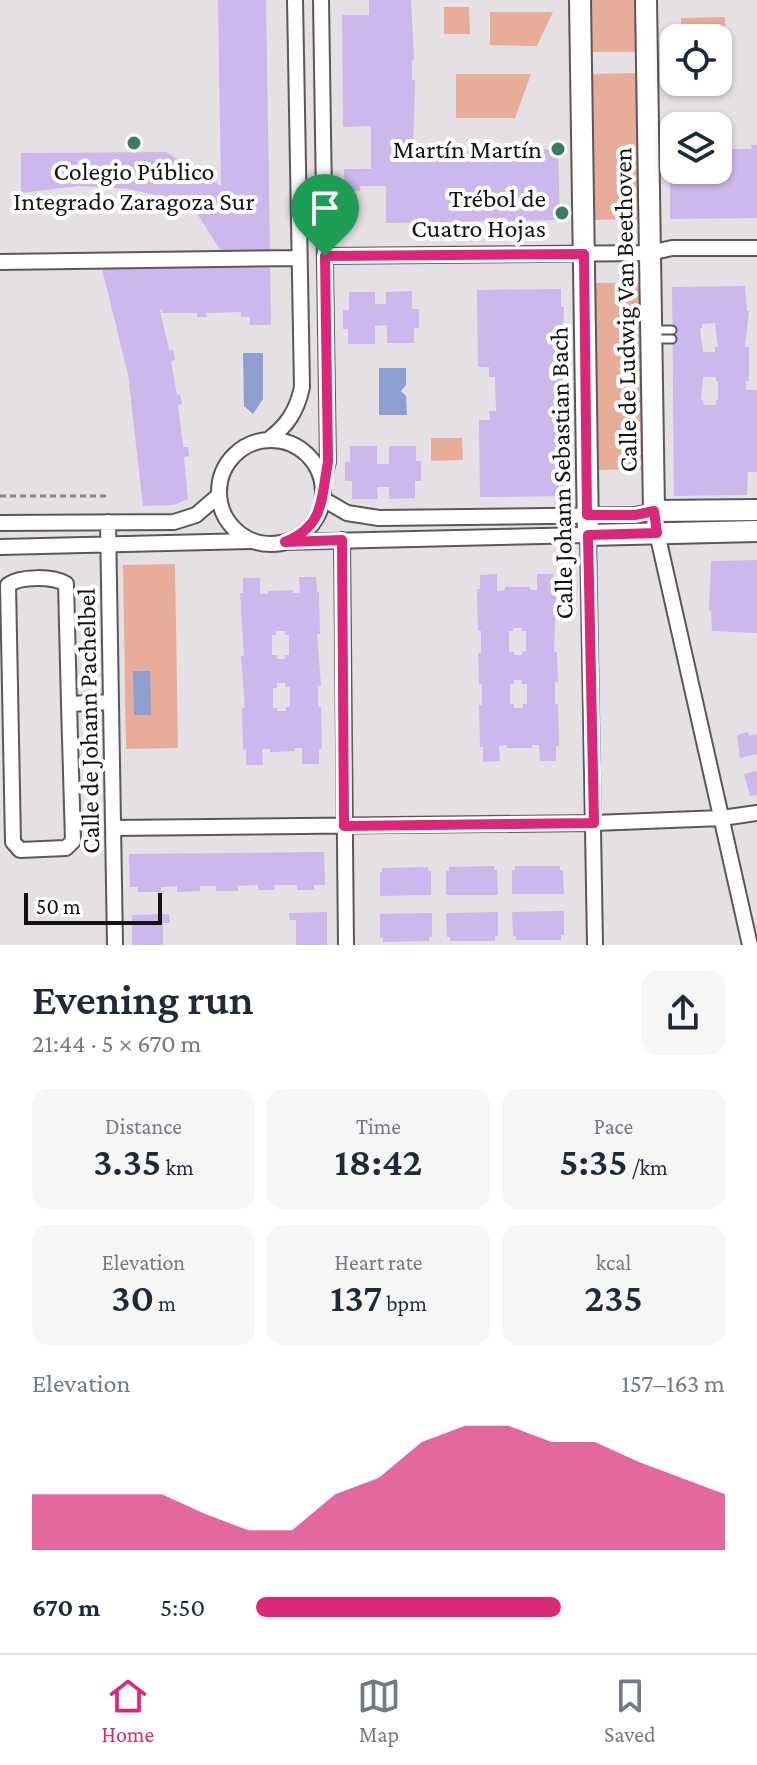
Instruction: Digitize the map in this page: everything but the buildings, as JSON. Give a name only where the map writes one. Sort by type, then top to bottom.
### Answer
[{"type":"street","points":[[268,440],[289,421],[302,387],[295,0]]},
{"type":"street","points":[[285,542],[306,530],[314,521],[328,462],[321,0]]},
{"type":"street","name":"Calle Johann Sebastian Bach","points":[[580,0],[595,945]]},
{"type":"street","name":"Calle de Ludwig Van Beethoven","points":[[646,0],[654,511],[750,945]]},
{"type":"street","points":[[325,256],[650,253],[672,248],[757,248]]},
{"type":"street","points":[[0,262],[299,258]]},
{"type":"street","points":[[251,541],[226,519],[218,496],[224,469],[231,458],[241,449],[268,440],[281,441],[303,451],[312,460],[323,491],[347,513],[363,517],[588,525],[657,533],[757,531]]},
{"type":"street","points":[[0,523],[174,522],[196,515],[218,496]]},
{"type":"street","points":[[0,547],[251,541],[263,544],[588,525],[654,511],[757,510]]},
{"type":"street","name":"Calle de Johann Pachelbel","points":[[108,522],[115,945]]},
{"type":"street","points":[[342,540],[346,945]]},
{"type":"street","points":[[59,579],[66,584],[69,704],[73,841],[66,848],[20,850],[13,842],[12,827],[8,585],[15,580],[59,579]]},
{"type":"street","points":[[69,704],[110,702]]},
{"type":"street","points":[[113,828],[594,823],[722,818],[757,813]]},
{"type":"lane","points":[[651,335],[672,334]]},
{"type":"path","points":[[0,496],[107,496]]},
{"type":"shaded area","points":[[587,0],[641,0],[641,52],[588,52]]},
{"type":"shaded area","points":[[444,7],[469,7],[470,34],[444,34]]},
{"type":"shaded area","points":[[490,12],[553,12],[537,46],[490,45]]},
{"type":"shaded area","points":[[725,17],[725,24],[681,24],[681,18]]},
{"type":"shaded area","points":[[641,73],[644,219],[589,220],[587,74]]},
{"type":"shaded area","points":[[456,74],[531,74],[515,118],[456,118]]},
{"type":"shaded area","points":[[593,283],[645,283],[648,469],[595,470]]},
{"type":"shaded area","points":[[431,438],[462,438],[463,460],[431,461]]},
{"type":"shaded area","points":[[175,564],[178,748],[126,749],[123,565]]},
{"type":"water","points":[[243,353],[263,353],[263,399],[253,414],[244,406]]},
{"type":"water","points":[[379,368],[406,368],[406,385],[401,391],[406,396],[407,415],[379,415]]},
{"type":"water","points":[[133,671],[150,671],[151,715],[134,715]]},
{"type":"place","name":"Colegio Público Integrado Zaragoza Sur","points":[[134,143]]},
{"type":"place","name":"Martín Martín","points":[[558,149]]},
{"type":"place","name":"Trébol de Cuatro Hojas","points":[[562,213]]},
{"type":"route","points":[[584,254],[587,515],[635,515],[654,511],[657,533],[588,535],[594,823],[344,826],[342,540],[285,542],[297,538],[314,521],[323,499],[322,483],[328,462],[325,256],[584,254]]}]
